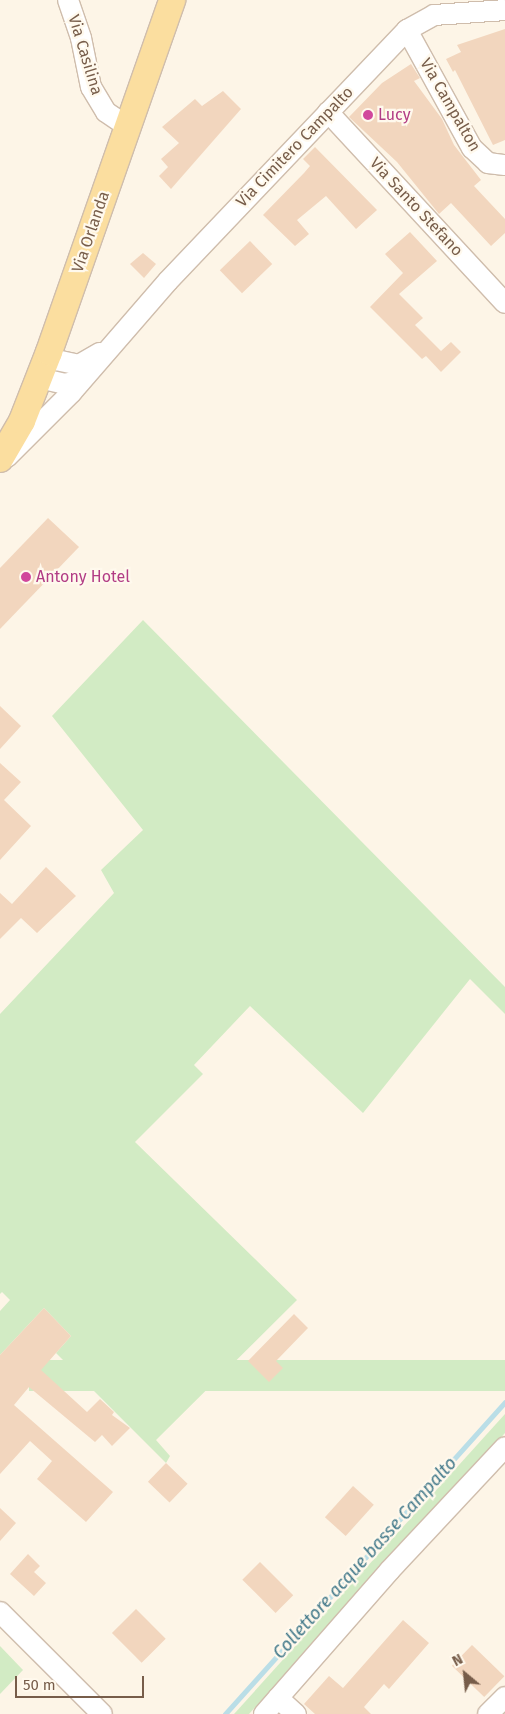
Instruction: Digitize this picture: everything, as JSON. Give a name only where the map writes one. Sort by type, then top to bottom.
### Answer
[{"type":"main road","name":"Via Orlanda","points":[[0,459],[22,421],[49,352],[172,0]]},
{"type":"street","name":"Via Casilina","points":[[68,0],[81,38],[92,87],[106,112],[128,127]]},
{"type":"street","name":"Via Cimitero Campalto","points":[[0,464],[33,433],[114,340],[407,30],[434,15],[505,10]]},
{"type":"street","name":"Via Campalton","points":[[407,30],[472,148],[488,163],[505,166]]},
{"type":"street","name":"Via Santo Stefano","points":[[328,112],[505,303]]},
{"type":"street","name":"Via Cimitero Campalto","points":[[49,352],[56,360],[79,365],[95,357],[114,340]]},
{"type":"street","points":[[39,378],[65,384],[82,379]]},
{"type":"street","points":[[264,1714],[390,1570],[505,1447]]},
{"type":"street","points":[[0,1612],[102,1714]]},
{"type":"street","points":[[488,1714],[505,1697]]},
{"type":"street","points":[[278,1698],[296,1714]]},
{"type":"green space","points":[[143,620],[505,987],[505,1014],[470,979],[363,1113],[250,1006],[194,1065],[203,1074],[135,1142],[297,1300],[156,1440],[170,1456],[166,1463],[56,1353],[71,1336],[44,1308],[0,1355],[0,1311],[10,1300],[2,1292],[0,1294],[0,1014],[114,893],[101,870],[143,830],[52,716]]},
{"type":"green space","points":[[29,1360],[505,1360],[505,1391],[29,1391]]},
{"type":"green space","points":[[505,1414],[505,1433],[426,1521],[249,1714],[234,1714]]},
{"type":"green space","points":[[0,1646],[23,1670],[0,1694]]},
{"type":"building","points":[[505,29],[505,140],[493,145],[455,70],[453,72],[446,59],[461,52],[457,45]]},
{"type":"building","points":[[411,64],[420,78],[414,81],[442,119],[454,145],[481,180],[474,186],[505,219],[505,233],[491,246],[451,203],[439,214],[397,162],[349,117],[382,83]]},
{"type":"building","points":[[223,91],[241,109],[171,189],[159,176],[168,167],[161,159],[179,143],[162,127],[195,99],[202,106]]},
{"type":"building","points":[[315,147],[377,210],[356,229],[326,196],[297,220],[309,234],[295,246],[263,215],[310,166],[303,159]]},
{"type":"building","points":[[410,232],[437,261],[399,294],[423,318],[415,325],[441,351],[451,342],[461,352],[441,372],[426,356],[422,359],[370,307],[403,273],[385,254]]},
{"type":"building","points":[[250,241],[272,264],[242,293],[220,270]]},
{"type":"building","points":[[143,253],[156,264],[144,278],[130,264]]},
{"type":"building","points":[[48,518],[79,547],[0,629],[0,568]]},
{"type":"building","points":[[0,706],[21,726],[0,749]]},
{"type":"building","points":[[0,763],[21,782],[4,800],[31,826],[0,860]]},
{"type":"building","points":[[46,867],[76,896],[37,933],[21,918],[0,939],[0,893],[12,904]]},
{"type":"building","points":[[44,1308],[71,1336],[41,1370],[87,1412],[100,1399],[114,1412],[112,1415],[130,1428],[112,1446],[102,1435],[95,1442],[29,1387],[14,1405],[113,1492],[86,1522],[37,1479],[52,1461],[30,1441],[0,1474],[0,1355]]},
{"type":"building","points":[[294,1314],[308,1328],[276,1361],[283,1368],[269,1382],[248,1361]]},
{"type":"building","points":[[166,1463],[188,1484],[170,1503],[148,1482]]},
{"type":"building","points":[[353,1486],[374,1505],[346,1536],[325,1517]]},
{"type":"building","points":[[0,1508],[16,1523],[0,1541]]},
{"type":"building","points":[[28,1554],[40,1566],[34,1572],[46,1583],[34,1596],[10,1574]]},
{"type":"building","points":[[260,1562],[293,1595],[276,1613],[242,1580]]},
{"type":"building","points":[[136,1609],[166,1639],[142,1663],[112,1633]]},
{"type":"building","points":[[403,1620],[429,1643],[389,1689],[384,1684],[364,1707],[371,1714],[315,1714],[304,1704],[329,1676],[343,1688]]},
{"type":"building","points":[[472,1645],[504,1676],[484,1697],[452,1666]]},
{"type":"waterway","name":"Collettore acque basse Campalto","points":[[225,1714],[505,1402]]},
{"type":"place","name":"Lucy","points":[[368,115]]},
{"type":"place","name":"Antony Hotel","points":[[26,577]]}]
